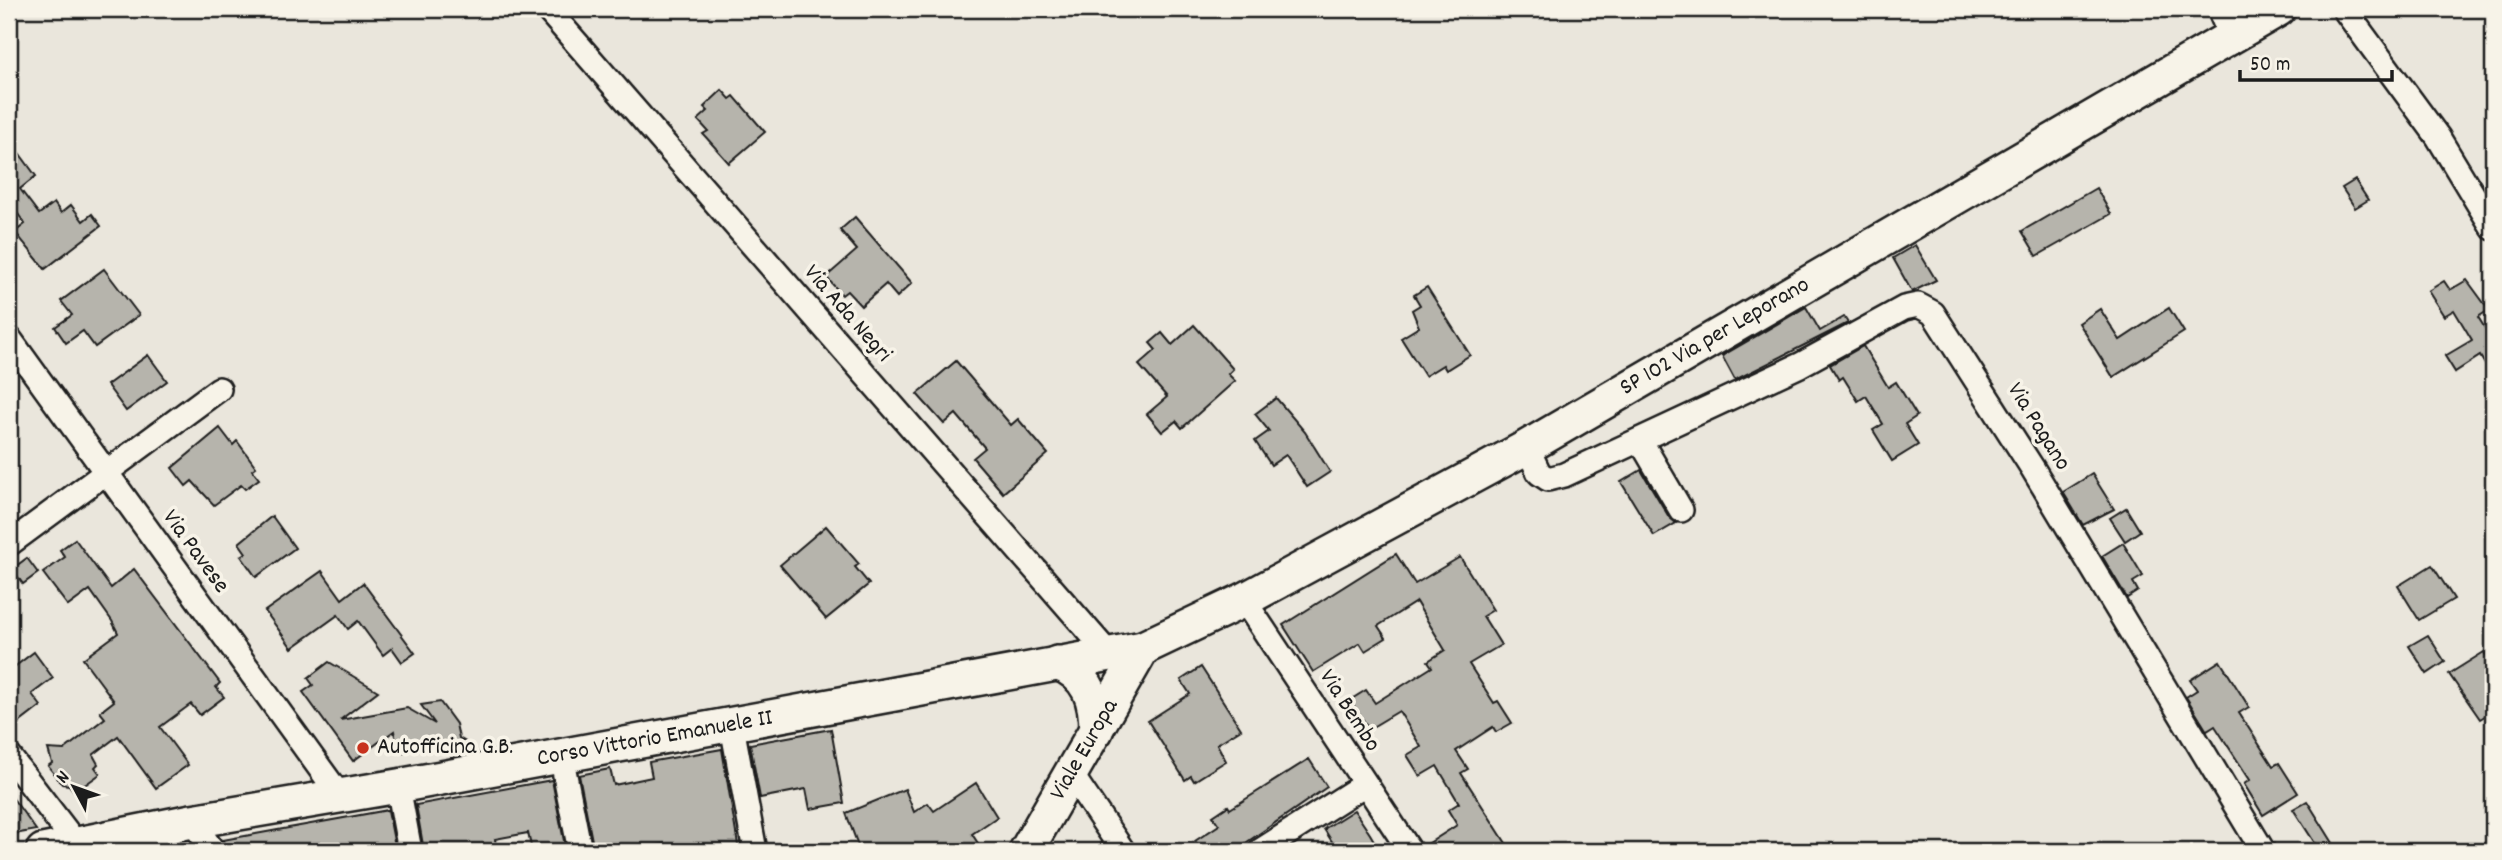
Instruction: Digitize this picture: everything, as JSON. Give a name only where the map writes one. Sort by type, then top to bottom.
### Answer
[{"type":"street","name":"Via Ada Negri","points":[[547,9],[1108,653]]},
{"type":"street","name":"SP 102 Via per Leporano","points":[[1143,648],[1244,600],[1527,447],[2225,23],[2279,9]]},
{"type":"street","points":[[2344,9],[2438,137],[2493,228]]},
{"type":"street","name":"Via Pagano","points":[[1527,447],[1539,473],[1548,479],[1564,474],[1800,365],[1904,308],[1918,305],[1933,313],[1958,348],[2033,469],[2263,851]]},
{"type":"street","name":"Via Pavese","points":[[9,338],[340,796]]},
{"type":"street","points":[[9,544],[219,389]]},
{"type":"street","points":[[1640,440],[1681,510]]},
{"type":"street","name":"Via Bembo","points":[[1244,600],[1410,851]]},
{"type":"street","name":"Corso Vittorio Emanuele II","points":[[43,851],[192,821],[732,726],[1143,648]]},
{"type":"street","name":"Viale Europa","points":[[1026,851],[1143,648]]},
{"type":"street","points":[[1057,663],[1073,671],[1090,690],[1095,706],[1096,732]]},
{"type":"street","points":[[732,726],[755,851]]},
{"type":"street","points":[[561,755],[580,851]]},
{"type":"street","points":[[9,756],[76,845]]},
{"type":"street","points":[[1072,774],[1123,851]]},
{"type":"street","points":[[1260,851],[1365,784]]},
{"type":"street","points":[[398,786],[410,851]]},
{"type":"street","points":[[192,821],[213,851]]},
{"type":"building","points":[[722,90],[730,99],[734,96],[765,132],[729,163],[703,134],[708,131],[698,120],[708,111],[704,107]]},
{"type":"building","points":[[9,139],[36,176],[20,189],[39,214],[54,203],[61,213],[71,205],[83,221],[92,214],[101,226],[45,269],[15,232],[25,224],[9,201]]},
{"type":"building","points":[[2355,180],[2368,200],[2355,208],[2342,188]]},
{"type":"building","points":[[2096,188],[2111,214],[2037,256],[2022,231]]},
{"type":"building","points":[[855,217],[912,283],[897,297],[886,284],[861,306],[847,291],[842,295],[826,277],[857,250],[840,230]]},
{"type":"building","points":[[1915,245],[1936,280],[1912,292],[1893,258]]},
{"type":"building","points":[[104,269],[139,315],[95,347],[83,331],[66,343],[55,327],[72,315],[61,301]]},
{"type":"building","points":[[2467,280],[2489,310],[2478,317],[2493,341],[2493,378],[2480,356],[2455,372],[2445,356],[2472,340],[2454,310],[2444,316],[2428,291],[2444,281],[2450,290]]},
{"type":"building","points":[[1427,287],[1470,355],[1446,370],[1443,365],[1425,376],[1401,338],[1419,327],[1412,310],[1420,305],[1414,295]]},
{"type":"building","points":[[1806,307],[1820,331],[1844,317],[1848,323],[1735,380],[1722,356]]},
{"type":"building","points":[[2169,308],[2184,332],[2113,377],[2079,323],[2100,309],[2120,340]]},
{"type":"building","points":[[1194,325],[1233,369],[1228,374],[1235,381],[1182,428],[1176,421],[1162,432],[1147,414],[1167,397],[1139,365],[1156,350],[1150,343],[1162,333],[1172,345]]},
{"type":"building","points":[[1863,346],[1888,387],[1896,382],[1917,416],[1905,424],[1918,445],[1892,461],[1873,430],[1883,424],[1866,396],[1858,401],[1843,377],[1839,380],[1830,365]]},
{"type":"building","points":[[148,355],[167,381],[126,411],[107,385]]},
{"type":"building","points":[[956,361],[1011,425],[1018,419],[1048,454],[1003,493],[973,458],[985,448],[956,414],[944,424],[917,394]]},
{"type":"building","points":[[1276,398],[1305,432],[1330,472],[1307,487],[1286,455],[1271,465],[1255,441],[1269,431],[1255,414]]},
{"type":"building","points":[[220,428],[233,445],[237,441],[256,467],[252,470],[259,479],[245,489],[241,485],[214,505],[192,481],[186,486],[172,468]]},
{"type":"building","points":[[1641,470],[1669,517],[1676,523],[1654,536],[1621,482]]},
{"type":"building","points":[[2092,474],[2114,509],[2083,525],[2063,492]]},
{"type":"building","points":[[2126,508],[2140,531],[2125,541],[2110,518]]},
{"type":"building","points":[[272,516],[295,548],[256,577],[241,556],[246,553],[239,543]]},
{"type":"building","points":[[826,526],[859,564],[855,567],[869,584],[826,619],[780,565]]},
{"type":"building","points":[[75,539],[111,588],[134,569],[220,683],[216,687],[224,697],[200,715],[191,704],[160,727],[188,765],[156,788],[118,736],[93,755],[98,764],[95,767],[100,774],[75,792],[69,785],[62,784],[48,766],[52,763],[48,749],[64,750],[105,718],[100,712],[114,701],[83,659],[118,633],[112,621],[90,590],[68,606],[43,573],[65,557],[60,550]]},
{"type":"building","points":[[2123,543],[2143,576],[2133,582],[2138,591],[2127,598],[2102,556]]},
{"type":"building","points":[[1396,554],[1415,584],[1460,557],[1493,610],[1483,616],[1501,645],[1469,664],[1494,703],[1498,701],[1512,723],[1496,732],[1493,727],[1456,751],[1468,769],[1461,773],[1511,851],[1424,851],[1423,847],[1457,825],[1448,810],[1459,803],[1437,766],[1420,776],[1407,755],[1421,747],[1399,711],[1369,729],[1350,700],[1366,690],[1375,703],[1432,667],[1428,661],[1445,650],[1416,602],[1378,626],[1386,638],[1365,651],[1360,643],[1313,672],[1283,625]]},
{"type":"building","points":[[27,558],[38,573],[23,584],[12,569]]},
{"type":"building","points":[[2432,565],[2454,599],[2419,620],[2398,586]]},
{"type":"building","points":[[322,571],[342,599],[363,583],[415,653],[402,662],[392,648],[383,655],[358,621],[348,629],[338,615],[292,648],[265,611]]},
{"type":"building","points":[[2428,635],[2445,662],[2427,674],[2409,646]]},
{"type":"building","points":[[34,652],[53,678],[32,694],[41,706],[19,723],[9,709],[9,671]]},
{"type":"building","points":[[2484,652],[2493,666],[2493,711],[2480,719],[2449,674]]},
{"type":"building","points":[[2220,661],[2249,707],[2239,713],[2273,766],[2279,763],[2298,793],[2263,815],[2244,784],[2250,780],[2215,726],[2207,731],[2186,697],[2197,690],[2190,680]]},
{"type":"building","points":[[329,662],[378,691],[340,720],[407,708],[435,724],[421,705],[440,702],[456,724],[459,738],[464,741],[459,742],[462,755],[458,755],[449,744],[398,753],[394,731],[353,761],[303,692],[313,685],[308,678]]},
{"type":"building","points":[[1201,667],[1241,729],[1217,744],[1226,761],[1194,781],[1191,776],[1185,780],[1148,721],[1190,694],[1181,680]]},
{"type":"building","points":[[831,729],[844,803],[810,809],[806,789],[760,798],[750,744]]},
{"type":"building","points":[[722,749],[739,851],[666,851],[664,844],[625,851],[594,851],[579,775],[610,769],[614,785],[652,777],[649,762]]},
{"type":"building","points":[[1309,759],[1327,787],[1234,851],[1201,851],[1195,841],[1219,825],[1213,816],[1228,806],[1230,809]]},
{"type":"building","points":[[552,780],[566,851],[532,851],[528,833],[495,839],[497,851],[424,851],[416,805]]},
{"type":"building","points":[[976,783],[997,817],[972,834],[983,851],[860,851],[846,813],[905,789],[914,812],[928,803],[934,811]]},
{"type":"building","points":[[9,793],[36,830],[9,835]]},
{"type":"building","points":[[2307,801],[2338,851],[2320,851],[2293,809]]},
{"type":"building","points":[[388,810],[396,851],[227,851],[223,840]]},
{"type":"building","points":[[1354,810],[1380,851],[1338,851],[1324,829]]},
{"type":"place","name":"Autofficina G.B.","points":[[363,748]]}]
